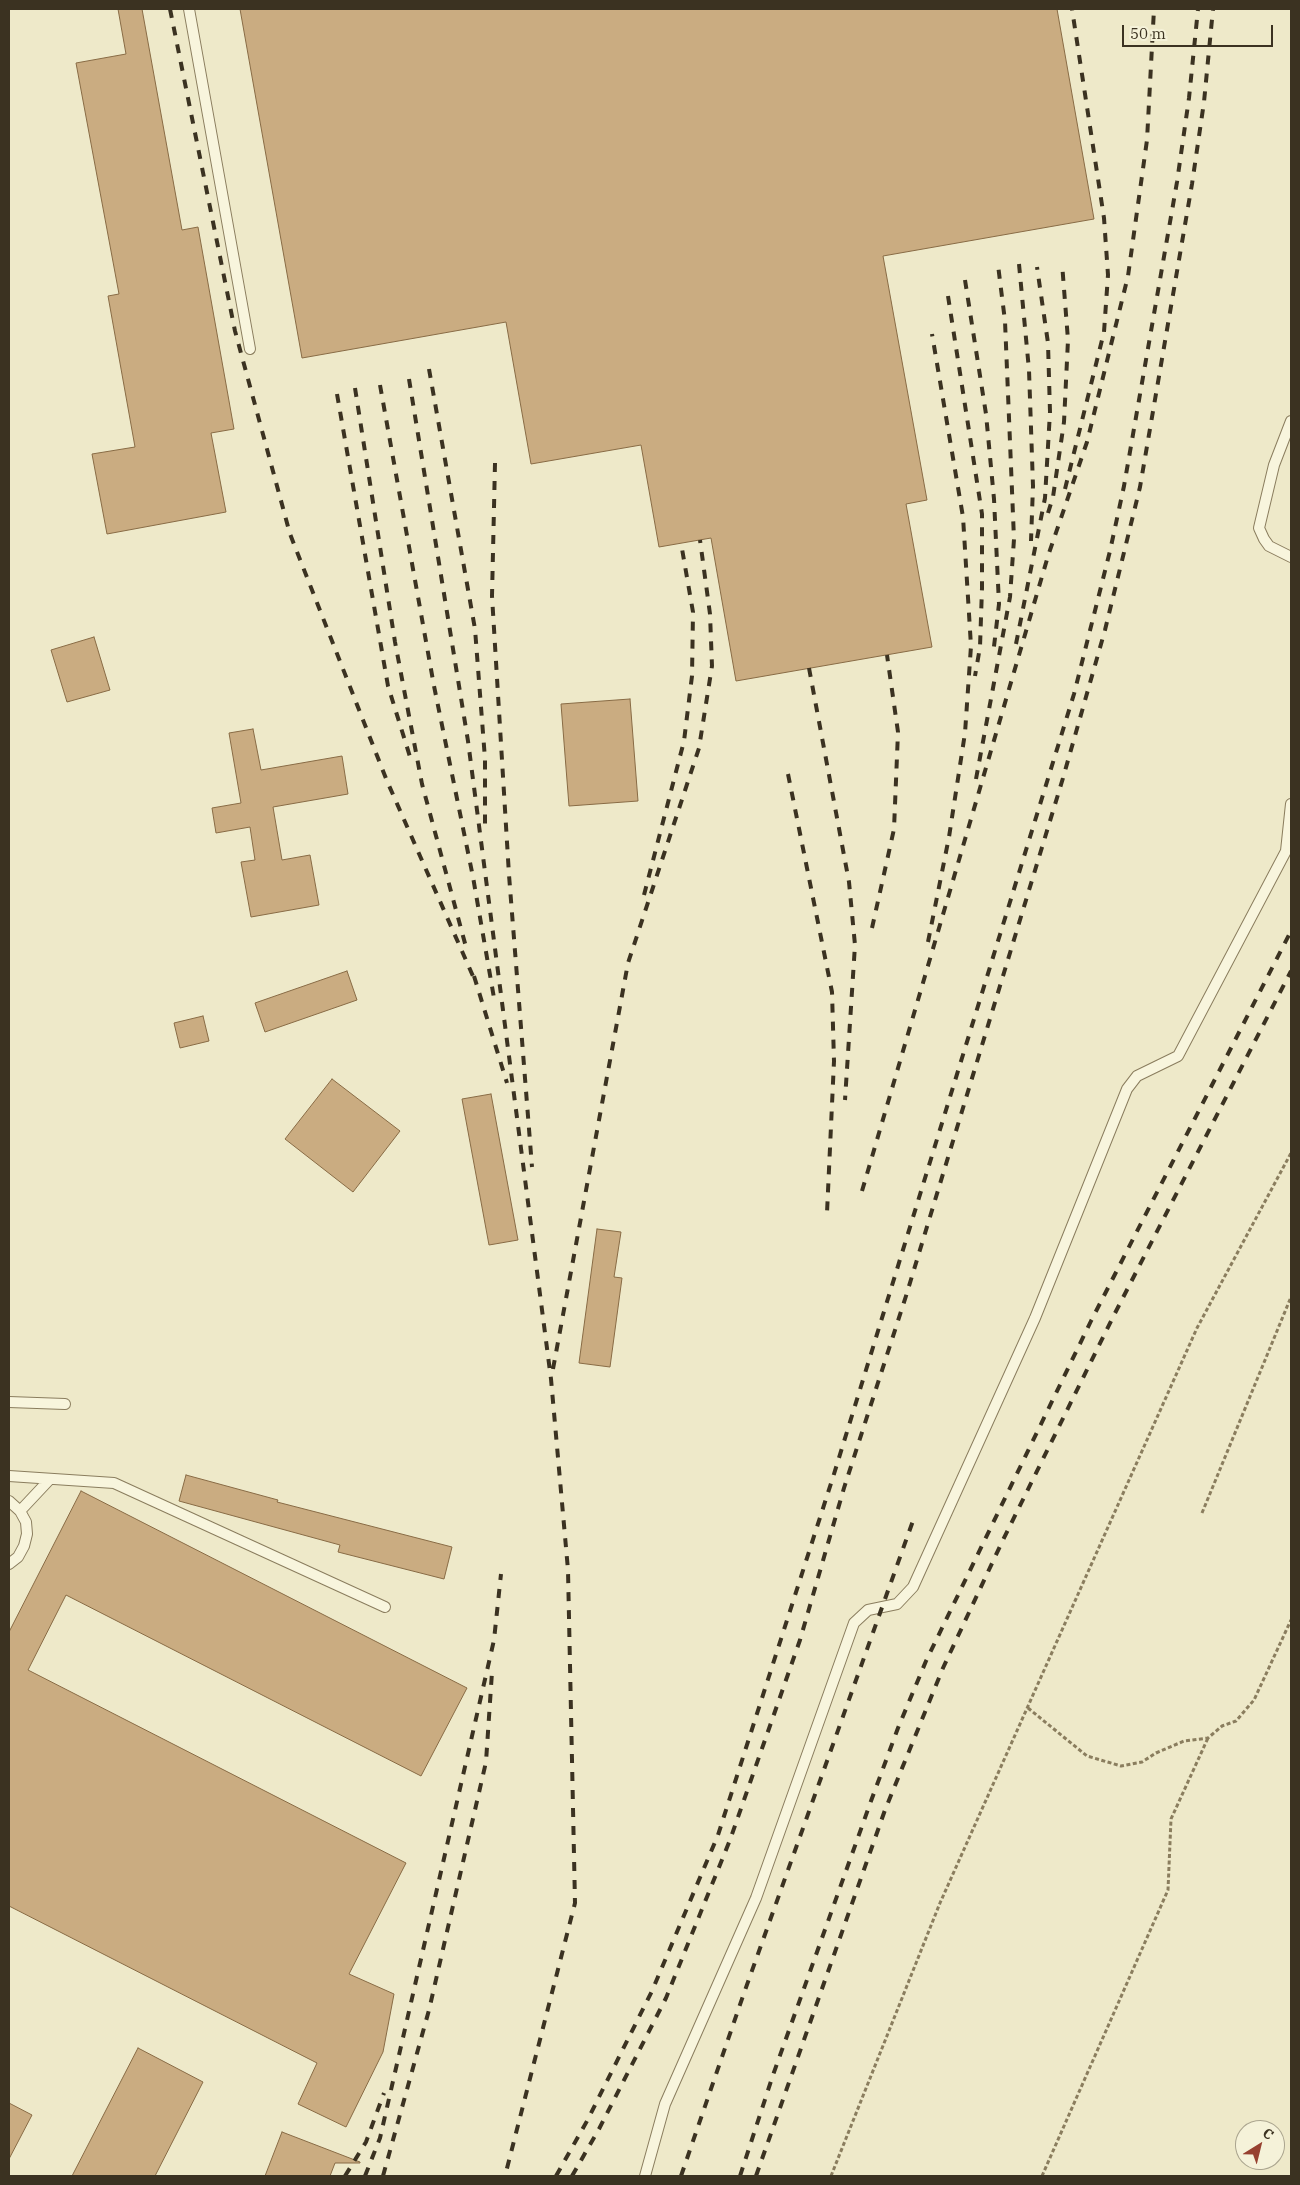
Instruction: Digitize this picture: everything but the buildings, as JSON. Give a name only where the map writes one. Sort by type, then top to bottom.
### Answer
[{"type":"lane","points":[[189,9],[250,349]]},
{"type":"lane","points":[[1291,421],[1274,465],[1259,528],[1270,546],[1291,556]]},
{"type":"lane","points":[[645,2176],[655,2132],[665,2104],[756,1898],[854,1623],[868,1610],[897,1604],[913,1586],[1035,1318],[1127,1089],[1137,1076],[1178,1056],[1286,851],[1291,804]]},
{"type":"lane","points":[[9,1402],[64,1404]]},
{"type":"lane","points":[[9,1476],[114,1483],[385,1607]]},
{"type":"lane","points":[[20,1511],[50,1478]]},
{"type":"lane","points":[[9,1501],[20,1511],[26,1522],[27,1534],[24,1546],[18,1557],[9,1564]]},
{"type":"path","points":[[831,2176],[940,1904],[1197,1328],[1291,1153]]},
{"type":"path","points":[[1202,1513],[1291,1297]]},
{"type":"path","points":[[1042,2176],[1168,1890],[1171,1818],[1208,1738],[1222,1726],[1236,1721],[1254,1700],[1291,1620]]},
{"type":"path","points":[[1028,1708],[1087,1756],[1121,1766],[1142,1762],[1156,1753],[1184,1741],[1208,1738]]},
{"type":"railway","points":[[170,9],[235,331],[290,534],[387,781],[476,983]]},
{"type":"railway","points":[[1065,489],[1104,332],[1108,275],[1104,218],[1072,9]]},
{"type":"railway","points":[[862,1191],[1048,556],[1087,442],[1128,276],[1147,140],[1154,9]]},
{"type":"railway","points":[[556,2176],[587,2121],[652,1991],[718,1835],[834,1474],[1074,694],[1110,551],[1124,486],[1177,182],[1189,98],[1198,9]]},
{"type":"railway","points":[[572,2176],[599,2129],[666,1998],[730,1840],[800,1640],[844,1488],[906,1296],[1063,778],[1105,630],[1140,487],[1192,184],[1204,102],[1213,9]]},
{"type":"railway","points":[[1048,513],[1053,497],[1064,422],[1068,340],[1062,263]]},
{"type":"railway","points":[[1019,264],[1029,370],[1033,486],[1031,541]]},
{"type":"railway","points":[[976,779],[1010,597],[1014,539],[1005,321],[998,265]]},
{"type":"railway","points":[[1016,644],[1045,498],[1050,412],[1048,343],[1037,267]]},
{"type":"railway","points":[[965,280],[986,414],[994,499],[999,604],[993,655]]},
{"type":"railway","points":[[948,296],[982,514],[980,647],[975,676]]},
{"type":"railway","points":[[928,942],[949,837],[965,733],[971,646],[963,517],[932,334]]},
{"type":"railway","points":[[429,369],[475,629],[485,759],[485,826]]},
{"type":"railway","points":[[409,379],[468,741],[551,1379],[568,1570],[575,1903],[505,2176]]},
{"type":"railway","points":[[380,385],[434,686],[473,877],[494,998]]},
{"type":"railway","points":[[355,388],[395,642],[422,784],[466,947]]},
{"type":"railway","points":[[337,394],[388,686],[411,760]]},
{"type":"railway","points":[[495,463],[492,596],[509,875],[532,1167]]},
{"type":"railway","points":[[553,1369],[628,963],[699,748],[712,666],[710,614],[700,540]]},
{"type":"railway","points":[[644,895],[684,741],[692,676],[693,612],[681,543]]},
{"type":"railway","points":[[872,928],[894,829],[898,732],[887,655]]},
{"type":"railway","points":[[809,668],[849,882],[855,945],[845,1100]]},
{"type":"railway","points":[[788,774],[832,992],[834,1061],[827,1213]]},
{"type":"railway","points":[[740,2176],[773,2075],[871,1801],[898,1728],[926,1661],[1091,1321],[1291,931]]},
{"type":"railway","points":[[756,2176],[885,1810],[943,1668],[1002,1542],[1113,1317],[1291,971]]},
{"type":"railway","points":[[474,976],[507,1083]]},
{"type":"railway","points":[[681,2176],[744,1993],[914,1518]]},
{"type":"railway","points":[[365,2176],[380,2138],[494,1640],[501,1574]]},
{"type":"railway","points":[[383,2176],[429,2010],[486,1762],[492,1672]]},
{"type":"railway","points":[[345,2176],[366,2142],[384,2093]]}]
